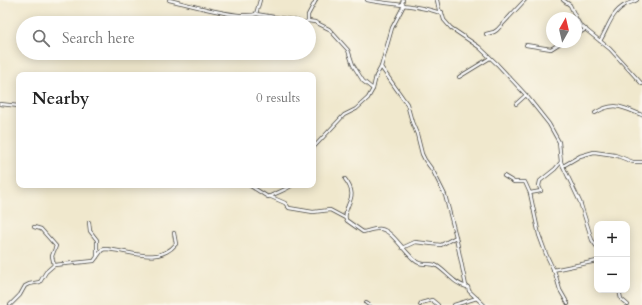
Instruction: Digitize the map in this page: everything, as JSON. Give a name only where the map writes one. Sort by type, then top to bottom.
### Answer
[{"type":"street","points":[[169,0],[233,14],[250,16],[256,14],[268,16]]},
{"type":"street","points":[[256,14],[260,0]]},
{"type":"street","points":[[308,16],[316,0]]},
{"type":"street","points":[[367,0],[404,6],[418,6],[440,13],[442,12]]},
{"type":"street","points":[[316,145],[344,115],[356,109],[365,101],[373,89],[392,28],[404,6],[402,0]]},
{"type":"street","points":[[437,0],[439,10],[442,12],[444,20],[451,28],[479,47],[526,95],[549,124],[559,142],[561,162],[580,202],[594,243]]},
{"type":"street","points":[[486,34],[497,30],[525,0]]},
{"type":"street","points":[[563,0],[570,5]]},
{"type":"street","points":[[569,0],[573,12]]},
{"type":"street","points":[[600,40],[610,20],[617,11],[626,4],[637,0]]},
{"type":"street","points":[[316,22],[329,29],[348,50],[353,65],[363,81],[373,89]]},
{"type":"street","points":[[582,26],[600,40],[642,84]]},
{"type":"street","points":[[582,31],[586,29]]},
{"type":"street","points":[[526,45],[553,48]]},
{"type":"street","points":[[459,77],[490,58]]},
{"type":"street","points":[[381,67],[407,104],[422,154],[433,171],[445,195],[456,237],[466,286],[468,287],[469,291],[484,305]]},
{"type":"street","points":[[516,104],[526,95]]},
{"type":"street","points":[[0,104],[16,106]]},
{"type":"street","points":[[594,114],[604,107],[615,106],[642,115]]},
{"type":"street","points":[[563,166],[580,156],[594,152],[615,155],[633,162],[642,162]]},
{"type":"street","points":[[530,193],[541,191],[540,181],[561,162]]},
{"type":"street","points":[[504,176],[514,182],[524,182],[530,193],[539,235],[560,290],[568,304]]},
{"type":"street","points":[[345,179],[352,190],[352,198],[347,210],[346,218]]},
{"type":"street","points":[[253,188],[265,196],[269,196],[285,203],[289,208],[313,212],[330,210],[336,212],[363,232],[384,229],[419,264],[434,265],[439,267],[457,284],[468,287]]},
{"type":"street","points":[[269,196],[278,191],[289,188]]},
{"type":"street","points":[[89,222],[90,231],[95,236],[98,243],[97,258]]},
{"type":"street","points":[[34,227],[41,229],[56,246],[52,256],[54,265]]},
{"type":"street","points":[[10,305],[20,295],[25,286],[40,282],[46,272],[54,265],[92,262],[97,258],[102,250],[105,249],[147,256],[162,254],[167,252],[176,244],[174,233]]},
{"type":"street","points":[[402,248],[415,242],[441,245],[456,237]]},
{"type":"street","points":[[553,270],[594,262]]},
{"type":"street","points":[[620,293],[621,299],[628,305]]},
{"type":"street","points":[[454,305],[477,298]]},
{"type":"street","points":[[420,305],[421,303],[432,300],[438,305]]}]
